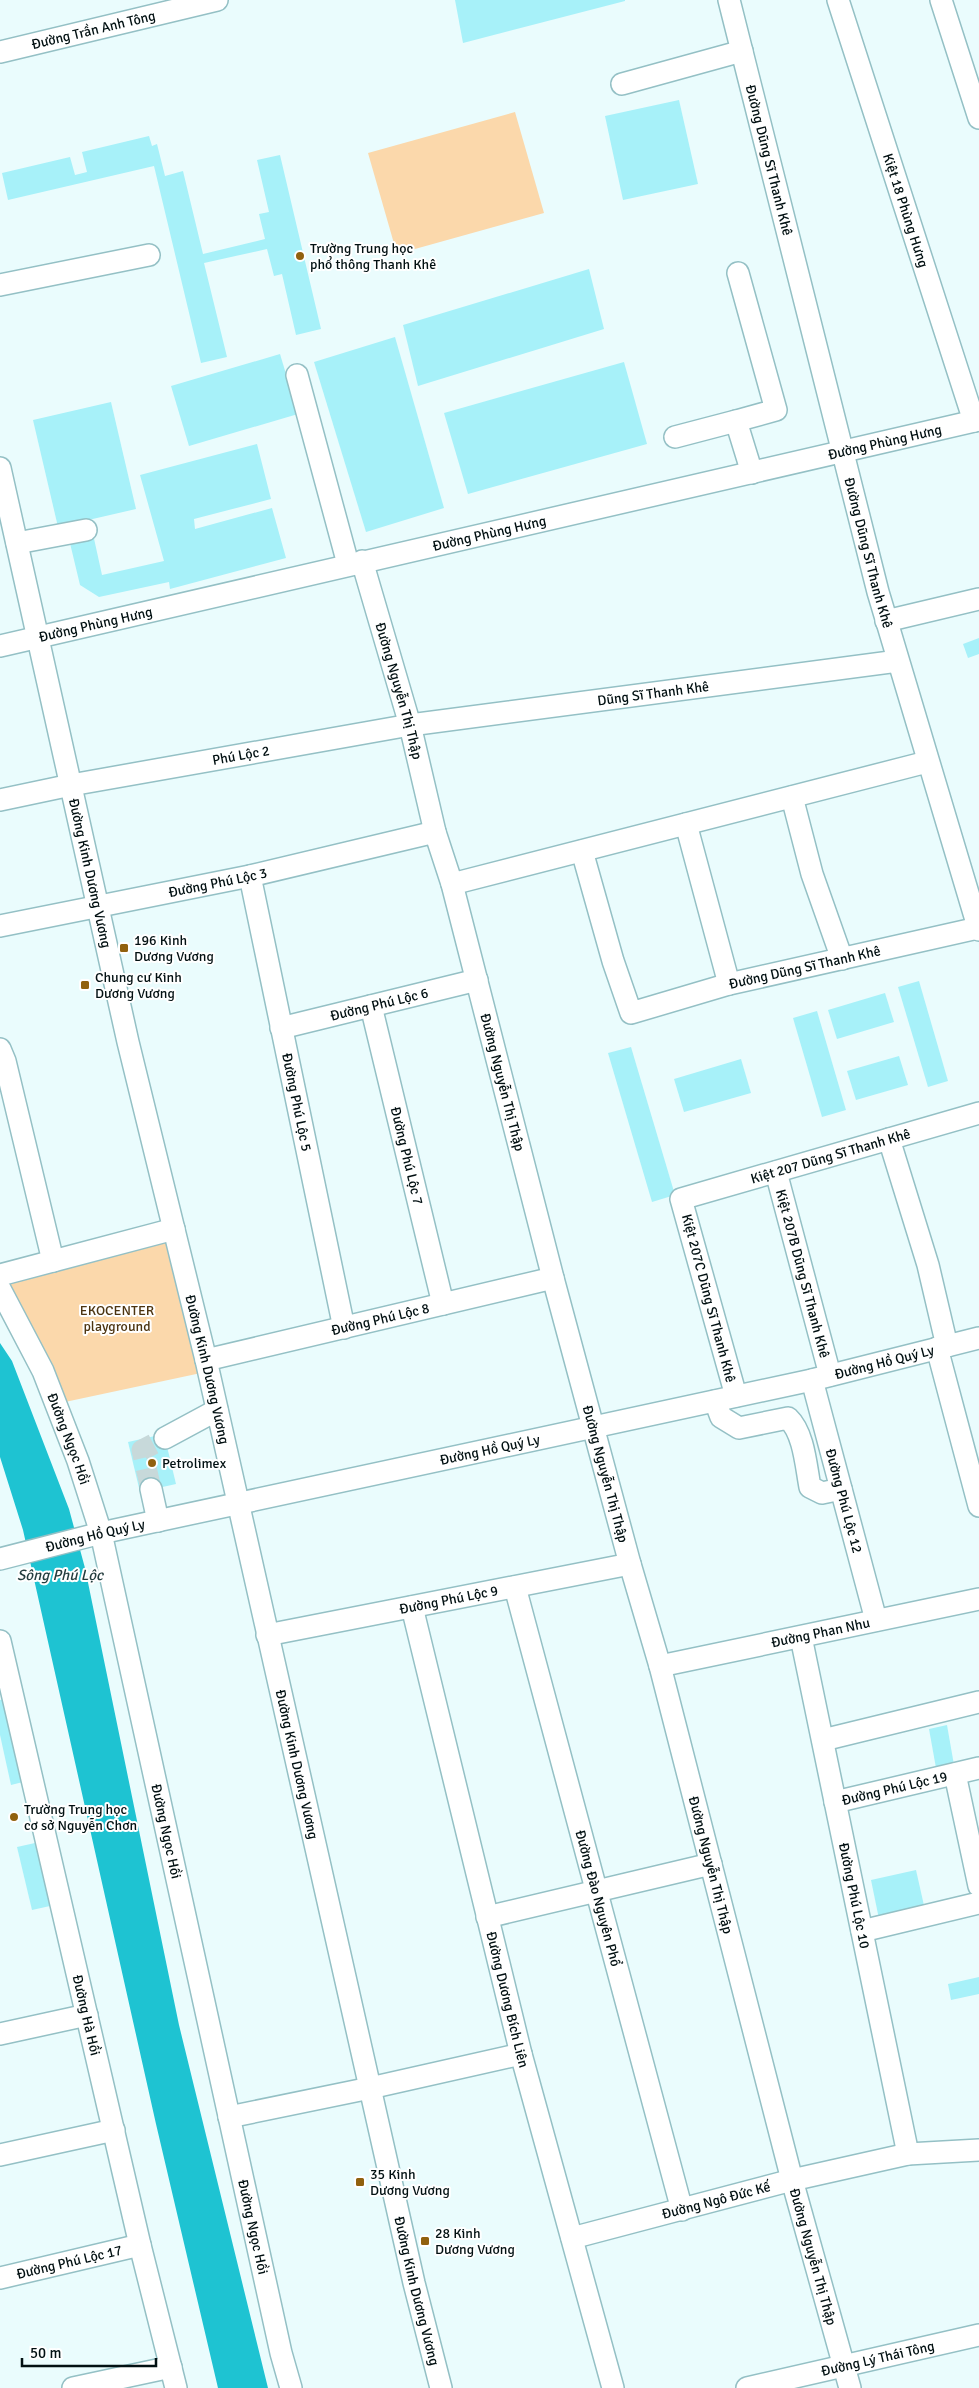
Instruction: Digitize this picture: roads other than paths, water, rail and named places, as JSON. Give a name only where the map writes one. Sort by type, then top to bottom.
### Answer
[{"type":"street","name":"Đường Trần Anh Tông","points":[[0,52],[217,0]]},
{"type":"street","name":"Đường Dũng Sĩ Thanh Khê","points":[[582,850],[613,962],[631,1013],[730,984],[979,929],[974,899],[927,762],[886,620],[842,453],[729,0]]},
{"type":"street","name":"Kiệt 18 Phùng Hưng","points":[[838,0],[976,421]]},
{"type":"street","points":[[941,0],[979,118]]},
{"type":"street","points":[[622,84],[742,51]]},
{"type":"street","points":[[0,285],[149,255]]},
{"type":"street","points":[[675,437],[776,410],[738,273]]},
{"type":"street","name":"Đường Nguyễn Thị Thập","points":[[297,375],[355,562],[410,725],[435,832],[452,884],[553,1278],[630,1564],[660,1666],[792,2180],[850,2388]]},
{"type":"street","points":[[736,421],[752,473]]},
{"type":"street","name":"Đường Phùng Hưng","points":[[0,646],[355,562],[842,453],[976,421]]},
{"type":"street","name":"Đường Kinh Dương Vương","points":[[0,468],[128,1042],[218,1410],[267,1636],[414,2283],[442,2388]]},
{"type":"street","points":[[17,543],[86,530]]},
{"type":"street","points":[[886,620],[979,599]]},
{"type":"street","name":"Dũng Sĩ Thanh Khê","points":[[410,725],[898,661]]},
{"type":"street","name":"Phú Lộc 2","points":[[0,800],[71,785],[410,725]]},
{"type":"street","points":[[452,884],[927,762]]},
{"type":"street","points":[[792,797],[812,874],[842,959]]},
{"type":"street","points":[[686,824],[730,984]]},
{"type":"street","name":"Đường Phú Lộc 3","points":[[0,926],[250,876],[435,832]]},
{"type":"street","name":"Đường Phú Lộc 5","points":[[250,876],[344,1328]]},
{"type":"street","name":"Đường Phú Lộc 6","points":[[282,1028],[476,980]]},
{"type":"street","name":"Đường Phú Lộc 7","points":[[371,1006],[443,1304]]},
{"type":"street","points":[[0,1049],[5,1061],[53,1261]]},
{"type":"street","name":"Kiệt 207 Dũng Sĩ Thanh Khê","points":[[681,1199],[979,1114]]},
{"type":"street","points":[[889,1139],[928,1265],[942,1347],[979,1506]]},
{"type":"street","name":"Kiệt 207B Dũng Sĩ Thanh Khê","points":[[776,1172],[821,1378]]},
{"type":"street","name":"Kiệt 207C Dũng Sĩ Thanh Khê","points":[[681,1199],[736,1396]]},
{"type":"street","points":[[0,1275],[174,1229]]},
{"type":"street","name":"Đường Phú Lộc 8","points":[[206,1360],[553,1278]]},
{"type":"street","name":"Đường Ngọc Hồi","points":[[0,1289],[47,1380],[78,1461],[93,1535],[291,2388]]},
{"type":"street","name":"Đường Hồ Quý Ly","points":[[7,1557],[158,1520],[821,1378],[979,1338]]},
{"type":"street","name":"Đường Phú Lộc 12","points":[[821,1378],[841,1489],[876,1620]]},
{"type":"street","points":[[715,1401],[722,1417],[739,1428],[788,1418],[794,1423],[804,1452],[810,1487],[822,1493],[841,1489]]},
{"type":"street","points":[[165,1438],[218,1410]]},
{"type":"street","points":[[152,1489],[158,1520]]},
{"type":"street","name":"Đường Phú Lộc 9","points":[[267,1636],[630,1564]]},
{"type":"street","name":"Đường Đào Nguyên Phổ","points":[[515,1587],[682,2210]]},
{"type":"street","name":"Đường Phan Nhu","points":[[660,1666],[979,1599]]},
{"type":"street","name":"Đường Dương Bích Liên","points":[[412,1607],[521,2054],[613,2388]]},
{"type":"street","name":"Đường Phú Lộc 10","points":[[802,1637],[908,2154]]},
{"type":"street","name":"Đường Hà Hồi","points":[[0,1641],[140,2245],[176,2388]]},
{"type":"street","points":[[823,1740],[979,1702]]},
{"type":"street","name":"Đường Phú Lộc 19","points":[[835,1802],[979,1768]]},
{"type":"street","name":"Đường Phú Lộc 19","points":[[955,1774],[979,1886]]},
{"type":"street","points":[[487,1917],[711,1864]]},
{"type":"street","points":[[862,1931],[979,1903]]},
{"type":"street","points":[[0,2034],[87,2015]]},
{"type":"street","points":[[229,2117],[521,2054]]},
{"type":"street","points":[[0,2155],[114,2130]]},
{"type":"street","name":"Đường Ngô Đức Kế","points":[[572,2238],[792,2180],[908,2154],[979,2150]]},
{"type":"street","name":"Đường Phú Lộc 17","points":[[0,2278],[140,2245]]},
{"type":"street","name":"Đường Lý Thái Tông","points":[[747,2388],[979,2335]]},
{"type":"street","points":[[73,2388],[171,2367]]},
{"type":"water","name":"Sông Phú Lộc","points":[[0,1343],[12,1361],[69,1509],[85,1568],[179,2025],[268,2388],[218,2388],[156,2124],[23,1530],[0,1457]]},
{"type":"tunnel","points":[[151,1489],[142,1450],[165,1438]]},
{"type":"place","name":"Trường Trung học phổ thông Thanh Khê","points":[[300,256]]},
{"type":"place","name":"196 Kinh Dương Vương","points":[[124,948]]},
{"type":"place","name":"Chung cư Kinh Dương Vương","points":[[85,985]]},
{"type":"place","name":"Petrolimex","points":[[152,1463]]},
{"type":"place","name":"Trường Trung học cơ sở Nguyễn Chơn","points":[[14,1817]]},
{"type":"place","name":"35 Kinh Dương Vương","points":[[360,2182]]},
{"type":"place","name":"28 Kinh Dương Vương","points":[[425,2241]]},
{"type":"park label","name":"EKOCENTER playground","points":[[117,1318]]}]
